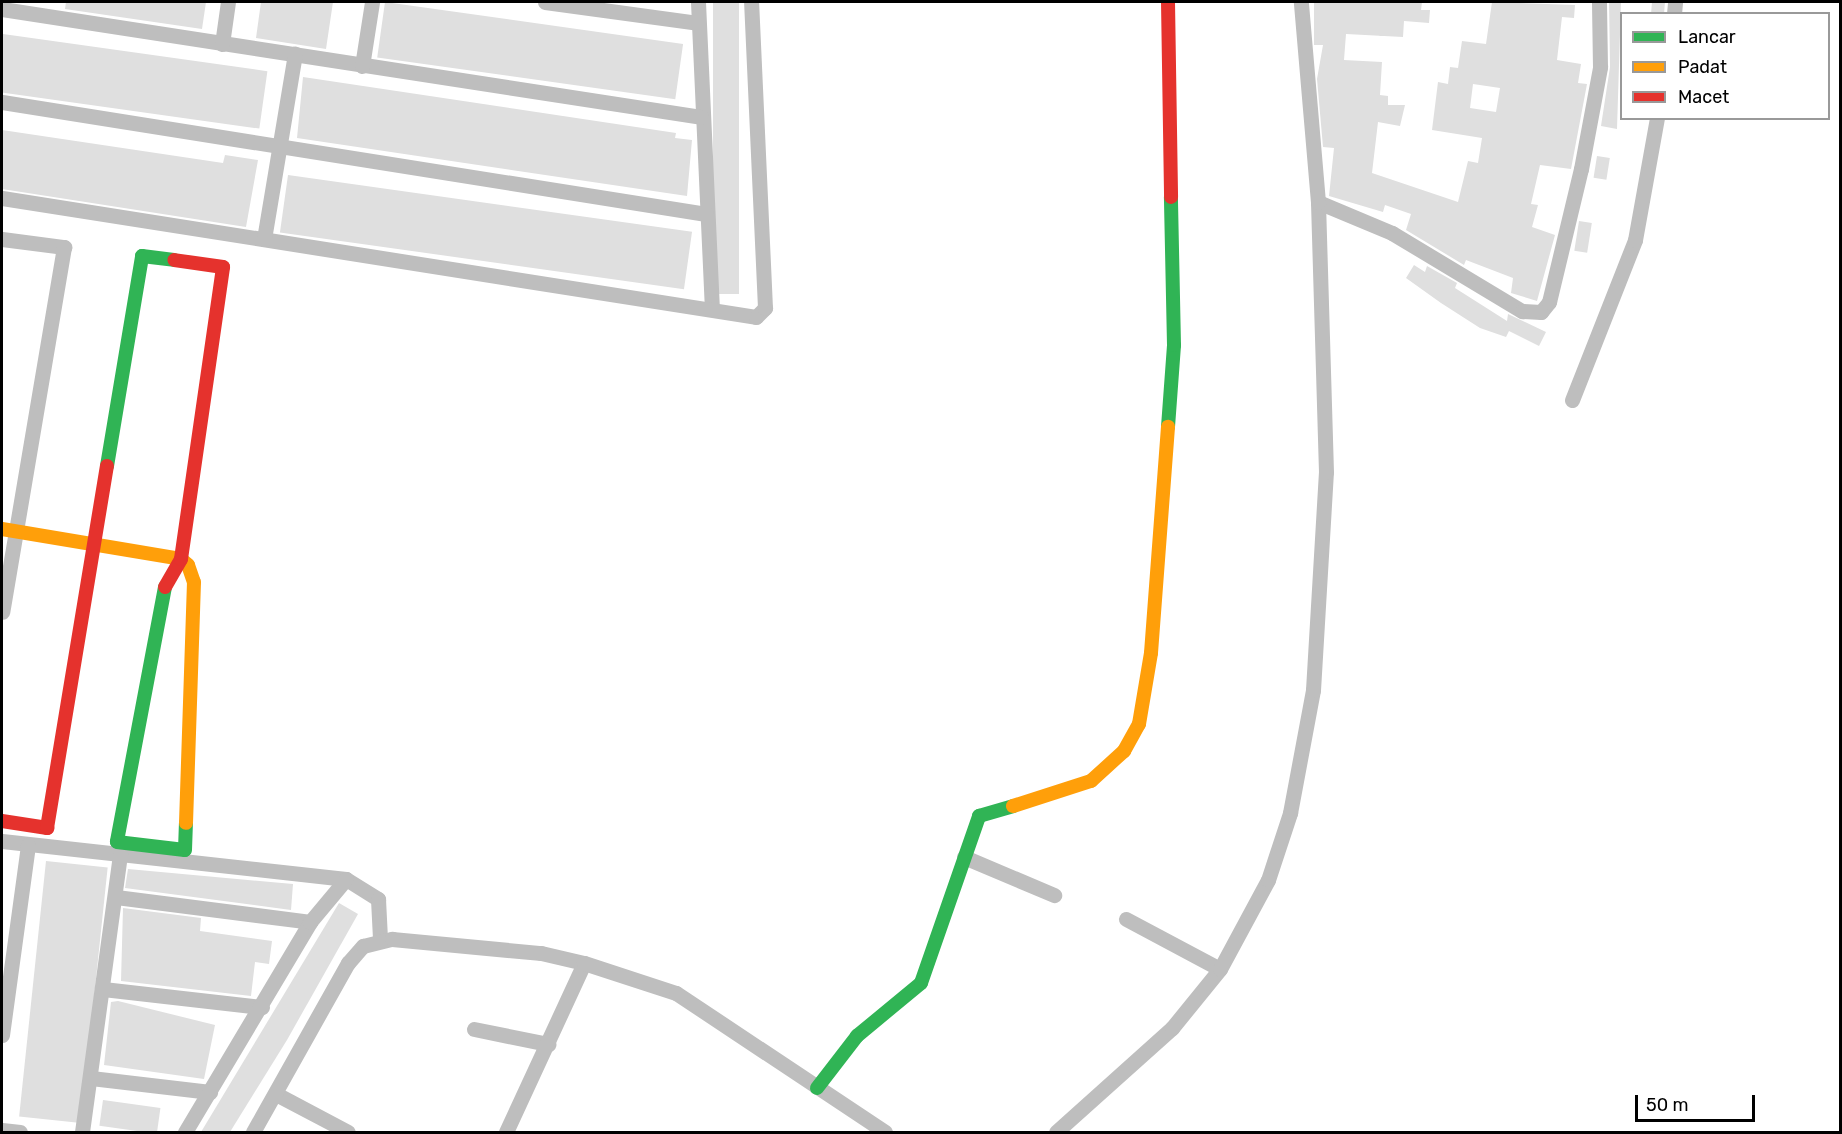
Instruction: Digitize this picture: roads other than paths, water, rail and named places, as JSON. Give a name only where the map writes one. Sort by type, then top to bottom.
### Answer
[{"type":"street","points":[[222,44],[228,2]]},
{"type":"street","points":[[362,66],[372,2]]},
{"type":"street","points":[[545,2],[698,23]]},
{"type":"street","points":[[698,2],[700,117],[712,307]]},
{"type":"street","points":[[2,198],[712,307],[753,317],[765,308],[751,2]]},
{"type":"street","points":[[817,1088],[857,1036],[921,983],[964,857],[984,811],[1092,781],[1124,751],[1143,708],[1168,463],[1174,345],[1168,2]]},
{"type":"street","points":[[1056,1132],[1172,1029],[1220,969],[1280,850],[1313,690],[1326,472],[1318,202],[1301,2]]},
{"type":"street","points":[[1318,202],[1392,233],[1522,311],[1541,312],[1549,302],[1583,158],[1600,67],[1599,2]]},
{"type":"street","points":[[2,9],[700,117]]},
{"type":"street","points":[[264,239],[295,54]]},
{"type":"street","points":[[2,102],[278,148],[706,214]]},
{"type":"street","points":[[1572,399],[1635,240],[1657,120]]},
{"type":"street","points":[[2,239],[64,247],[8,531],[2,612]]},
{"type":"street","points":[[2,821],[47,828],[142,256],[223,267],[181,559],[166,581],[117,842],[185,850],[194,582],[181,559]]},
{"type":"street","points":[[8,531],[93,547],[181,559]]},
{"type":"street","points":[[2,841],[346,879],[378,899],[380,939]]},
{"type":"street","points":[[2,1035],[28,845]]},
{"type":"street","points":[[82,1132],[116,897],[120,854]]},
{"type":"street","points":[[964,857],[1054,895]]},
{"type":"street","points":[[185,1132],[262,1007],[310,922],[346,879]]},
{"type":"street","points":[[116,897],[310,922]]},
{"type":"street","points":[[1126,919],[1220,969]]},
{"type":"street","points":[[253,1132],[348,963],[363,946],[380,939],[541,953],[584,963],[676,993],[885,1132]]},
{"type":"street","points":[[507,1132],[584,963]]},
{"type":"street","points":[[103,989],[262,1007]]},
{"type":"street","points":[[474,1029],[548,1044]]},
{"type":"street","points":[[91,1078],[210,1092]]},
{"type":"street","points":[[276,1094],[348,1132]]},
{"type":"street","points":[[2,1130],[20,1132]]}]
